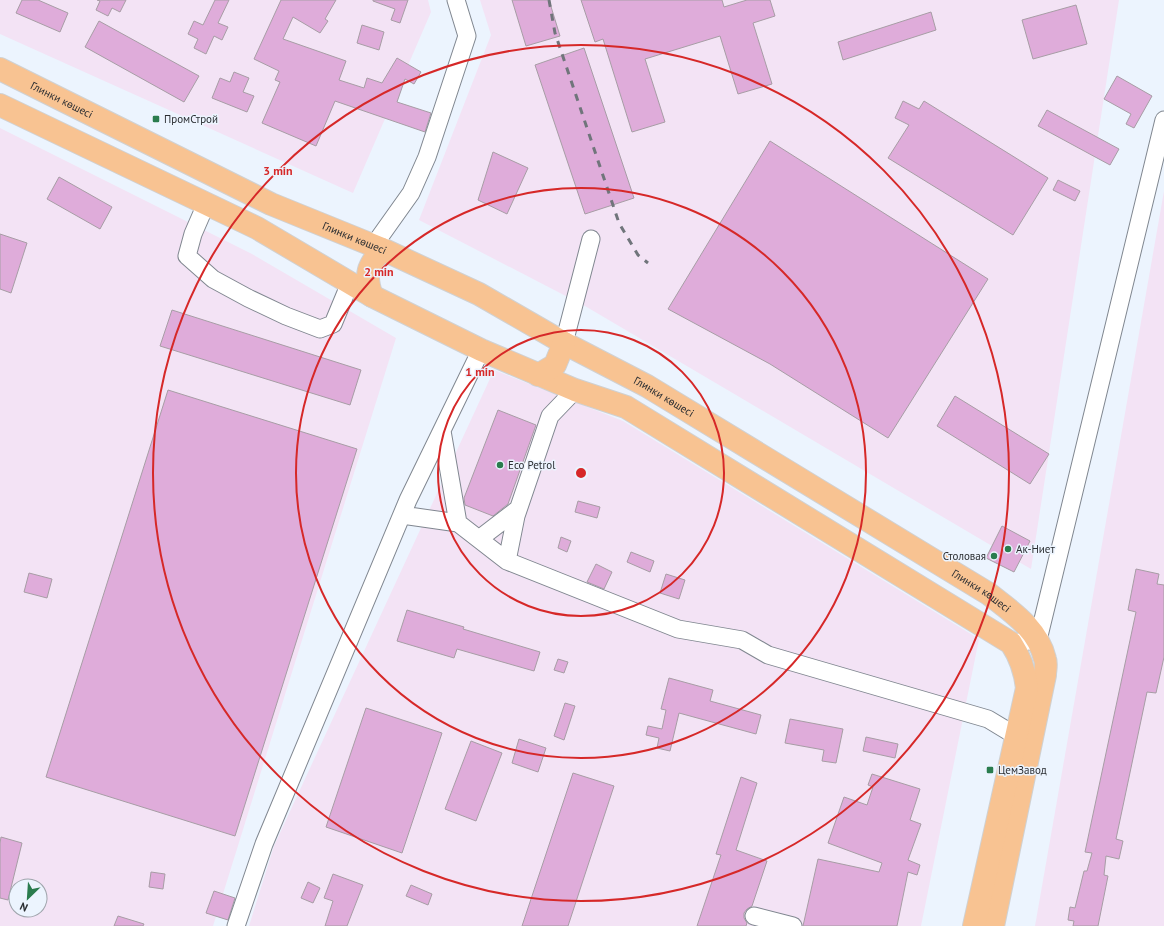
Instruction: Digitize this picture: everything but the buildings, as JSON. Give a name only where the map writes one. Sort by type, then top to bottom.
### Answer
[{"type":"main road","name":"Глинки көшесі","points":[[0,69],[271,204],[378,247],[479,294],[564,342],[647,386],[989,594],[1023,620],[1038,640],[1046,660],[1045,675],[993,926]]},
{"type":"main road","points":[[0,105],[257,228],[372,296],[481,350],[575,390],[626,407],[1011,643],[1021,660],[1027,688],[974,926]]},
{"type":"main road","points":[[372,296],[367,283],[368,270],[378,247]]},
{"type":"main road","points":[[538,375],[556,365],[564,342]]},
{"type":"street","points":[[378,247],[411,193],[436,129],[467,36],[456,0]]},
{"type":"street","points":[[1011,643],[1038,640],[1164,120]]},
{"type":"street","points":[[206,204],[193,234],[187,256],[213,279],[286,316],[320,328],[333,324],[350,283]]},
{"type":"street","points":[[564,342],[591,239]]},
{"type":"street","points":[[236,926],[264,844],[402,515],[481,350]]},
{"type":"street","points":[[506,561],[518,509],[550,416],[575,390]]},
{"type":"street","points":[[442,431],[458,523]]},
{"type":"street","points":[[479,539],[518,509]]},
{"type":"street","points":[[402,515],[458,523],[506,561],[678,629],[742,640],[768,655],[988,719],[1016,736]]},
{"type":"street","points":[[754,916],[793,926]]},
{"type":"shaded area","points":[[0,0],[428,0],[431,12],[353,193],[0,34]]},
{"type":"shaded area","points":[[480,0],[1119,0],[1031,569],[585,306],[419,220],[491,35]]},
{"type":"shaded area","points":[[0,128],[252,254],[396,338],[213,926],[0,926]]},
{"type":"shaded area","points":[[1164,191],[1164,926],[1035,926]]},
{"type":"shaded area","points":[[494,370],[623,421],[979,639],[921,926],[249,926],[274,846]]},
{"type":"railway","points":[[549,0],[555,33],[619,223],[638,255],[648,263]]},
{"type":"place","name":"ПромСтрой","points":[[156,119]]},
{"type":"place","name":"Eco Petrol","points":[[500,465]]},
{"type":"place","name":"Ак-Ниет","points":[[1008,549]]},
{"type":"place","name":"Столовая","points":[[994,556]]},
{"type":"place","name":"ЦемЗавод","points":[[990,770]]}]
